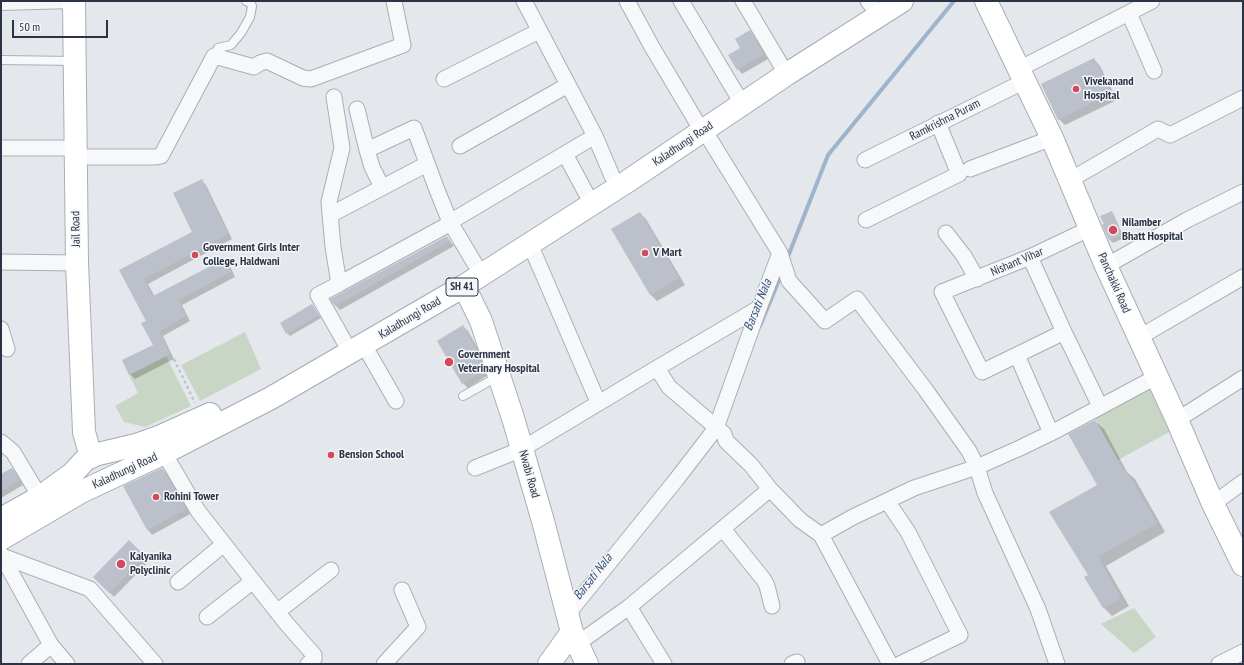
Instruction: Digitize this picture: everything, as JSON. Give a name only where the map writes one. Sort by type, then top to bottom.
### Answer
[{"type":"main road","name":"Kaladhungi Road","points":[[1,519],[40,497],[76,483],[119,474],[164,453],[271,398],[354,343],[465,275],[612,176],[700,125],[874,6],[902,1]]},
{"type":"main road","name":"Panchakki Road","points":[[986,1],[1052,138],[1138,338],[1177,420],[1213,504],[1243,566]]},
{"type":"main road","name":"Jail Road","points":[[74,2],[77,263],[84,432],[100,454],[117,462],[119,474]]},
{"type":"main road","name":"Kaladhungi Road","points":[[465,275],[530,244],[628,181],[738,95],[784,69]]},
{"type":"main road","name":"Nwabi Road","points":[[465,275],[482,321],[522,449],[572,630],[587,664]]},
{"type":"main road","name":"Kaladhungi Road","points":[[1,550],[76,483],[85,460],[100,454],[136,445],[202,418],[303,365],[354,343]]},
{"type":"main road","points":[[549,664],[572,630]]},
{"type":"street","points":[[1,148],[160,156],[214,56],[254,67],[267,61],[303,78],[311,79],[319,77],[402,45],[394,1]]},
{"type":"street","points":[[524,1],[595,136],[612,176]]},
{"type":"street","points":[[627,1],[652,47],[782,262],[789,281],[825,321],[857,299],[969,451],[977,467],[985,493],[1038,609],[1057,664]]},
{"type":"street","points":[[680,1],[738,95]]},
{"type":"street","points":[[743,1],[784,69]]},
{"type":"street","name":"Ramkrishna Puram","points":[[865,160],[938,123],[1152,1]]},
{"type":"street","points":[[1129,13],[1154,71]]},
{"type":"street","points":[[444,79],[539,31]]},
{"type":"street","points":[[460,146],[568,85]]},
{"type":"street","points":[[334,97],[342,148],[330,202],[330,214],[333,247],[339,284]]},
{"type":"street","points":[[1070,180],[1158,129],[1170,134],[1243,98]]},
{"type":"street","points":[[357,109],[372,167],[382,187]]},
{"type":"street","points":[[866,220],[959,174],[938,123]]},
{"type":"street","points":[[367,150],[414,128],[451,223],[465,275]]},
{"type":"street","points":[[396,401],[318,295],[451,223],[595,136]]},
{"type":"street","points":[[970,168],[1052,138]]},
{"type":"street","points":[[565,154],[586,193]]},
{"type":"street","points":[[330,214],[427,164]]},
{"type":"street","points":[[1106,266],[1187,220],[1243,192]]},
{"type":"street","name":"Nishant Vihar","points":[[1017,355],[982,372],[942,292],[1030,257],[1091,228]]},
{"type":"street","points":[[946,233],[964,256],[976,279]]},
{"type":"street","points":[[530,244],[598,402]]},
{"type":"street","points":[[1030,257],[1097,400]]},
{"type":"street","points":[[1,262],[77,263]]},
{"type":"street","points":[[572,630],[676,480],[720,431],[759,308],[782,262]]},
{"type":"street","points":[[1138,338],[1243,277]]},
{"type":"street","points":[[475,468],[522,449],[598,402],[759,308]]},
{"type":"street","points":[[1,329],[7,349]]},
{"type":"street","points":[[1048,426],[1017,355],[1064,332]]},
{"type":"street","points":[[656,368],[669,386],[720,431],[726,441],[751,465],[770,489],[800,520],[821,535],[890,664]]},
{"type":"street","points":[[821,535],[853,517],[887,501],[933,481],[977,467],[1051,433],[1156,377]]},
{"type":"street","points":[[1177,420],[1243,378]]},
{"type":"street","points":[[1,442],[13,452],[40,497]]},
{"type":"street","points":[[164,453],[198,511],[277,612],[314,655],[314,659],[308,664]]},
{"type":"street","points":[[1213,504],[1243,482]]},
{"type":"street","points":[[572,630],[629,607],[770,489]]},
{"type":"street","points":[[887,501],[908,532],[960,635],[900,664]]},
{"type":"street","points":[[724,529],[764,580],[772,606]]},
{"type":"street","points":[[178,582],[224,544]]},
{"type":"street","points":[[1,550],[51,645],[67,664]]},
{"type":"street","points":[[1,550],[90,589],[156,664]]},
{"type":"street","points":[[277,612],[331,570]]},
{"type":"street","points":[[207,617],[253,581]]},
{"type":"street","points":[[384,664],[418,626],[402,590]]},
{"type":"street","points":[[629,607],[664,664]]},
{"type":"street","points":[[29,664],[51,645]]},
{"type":"street","points":[[1219,664],[1243,652]]},
{"type":"lane","points":[[214,56],[218,48],[232,46],[241,33],[250,17],[252,6],[246,1]]},
{"type":"lane","points":[[1,6],[74,2]]},
{"type":"lane","points":[[1,60],[74,61]]},
{"type":"lane","points":[[463,396],[499,376]]},
{"type":"path","points":[[174,359],[202,418]]},
{"type":"green space","points":[[245,332],[261,369],[200,401],[181,365]]},
{"type":"green space","points":[[166,356],[191,406],[145,427],[124,422],[115,406],[138,393],[129,375]]},
{"type":"green space","points":[[1151,386],[1171,431],[1118,460],[1094,417]]},
{"type":"green space","points":[[1134,608],[1156,637],[1134,653],[1101,624]]},
{"type":"building","points":[[750,30],[764,54],[737,70],[728,55],[740,48],[735,39]]},
{"type":"building","name":"Vivekanand Hospital","points":[[1094,58],[1111,93],[1058,120],[1041,84]]},
{"type":"building","points":[[202,179],[228,234],[144,279],[153,296],[224,259],[231,272],[178,300],[186,316],[159,331],[170,354],[129,375],[122,360],[153,345],[141,323],[146,321],[119,270],[192,232],[173,193]]},
{"type":"building","points":[[1112,211],[1121,235],[1109,240],[1102,225],[1104,224],[1100,216]]},
{"type":"building","name":"V Mart","points":[[640,212],[679,278],[650,295],[611,229]]},
{"type":"building","points":[[447,236],[450,241],[335,306],[330,299]]},
{"type":"building","points":[[312,304],[319,315],[286,334],[280,323]]},
{"type":"building","points":[[463,325],[478,353],[484,370],[462,384],[437,341]]},
{"type":"building","points":[[1095,420],[1124,471],[1126,470],[1157,523],[1098,557],[1121,598],[1103,608],[1084,577],[1088,575],[1049,512],[1097,485],[1068,434]]},
{"type":"building","points":[[12,468],[20,480],[1,491],[1,474]]},
{"type":"building","name":"Rohini Tower","points":[[162,468],[186,509],[147,530],[123,486]]},
{"type":"building","points":[[129,540],[145,556],[109,593],[93,577]]},
{"type":"waterway","name":"Barsati Nala","points":[[787,259],[828,155],[954,1]]},
{"type":"waterway","name":"Barsati Nala","points":[[760,326],[782,273]]},
{"type":"place","name":"Vivekanand Hospital","points":[[1076,89]]},
{"type":"place","name":"Nilamber Bhatt Hospital","points":[[1113,230]]},
{"type":"place","name":"V Mart","points":[[645,253]]},
{"type":"place","name":"Government Girls Inter College, Haldwani","points":[[195,255]]},
{"type":"place","name":"Government Veterinary Hospital","points":[[449,362]]},
{"type":"place","name":"Bension School","points":[[331,455]]},
{"type":"place","name":"Rohini Tower","points":[[156,497]]},
{"type":"place","name":"Kalyanika Polyclinic","points":[[121,564]]}]
